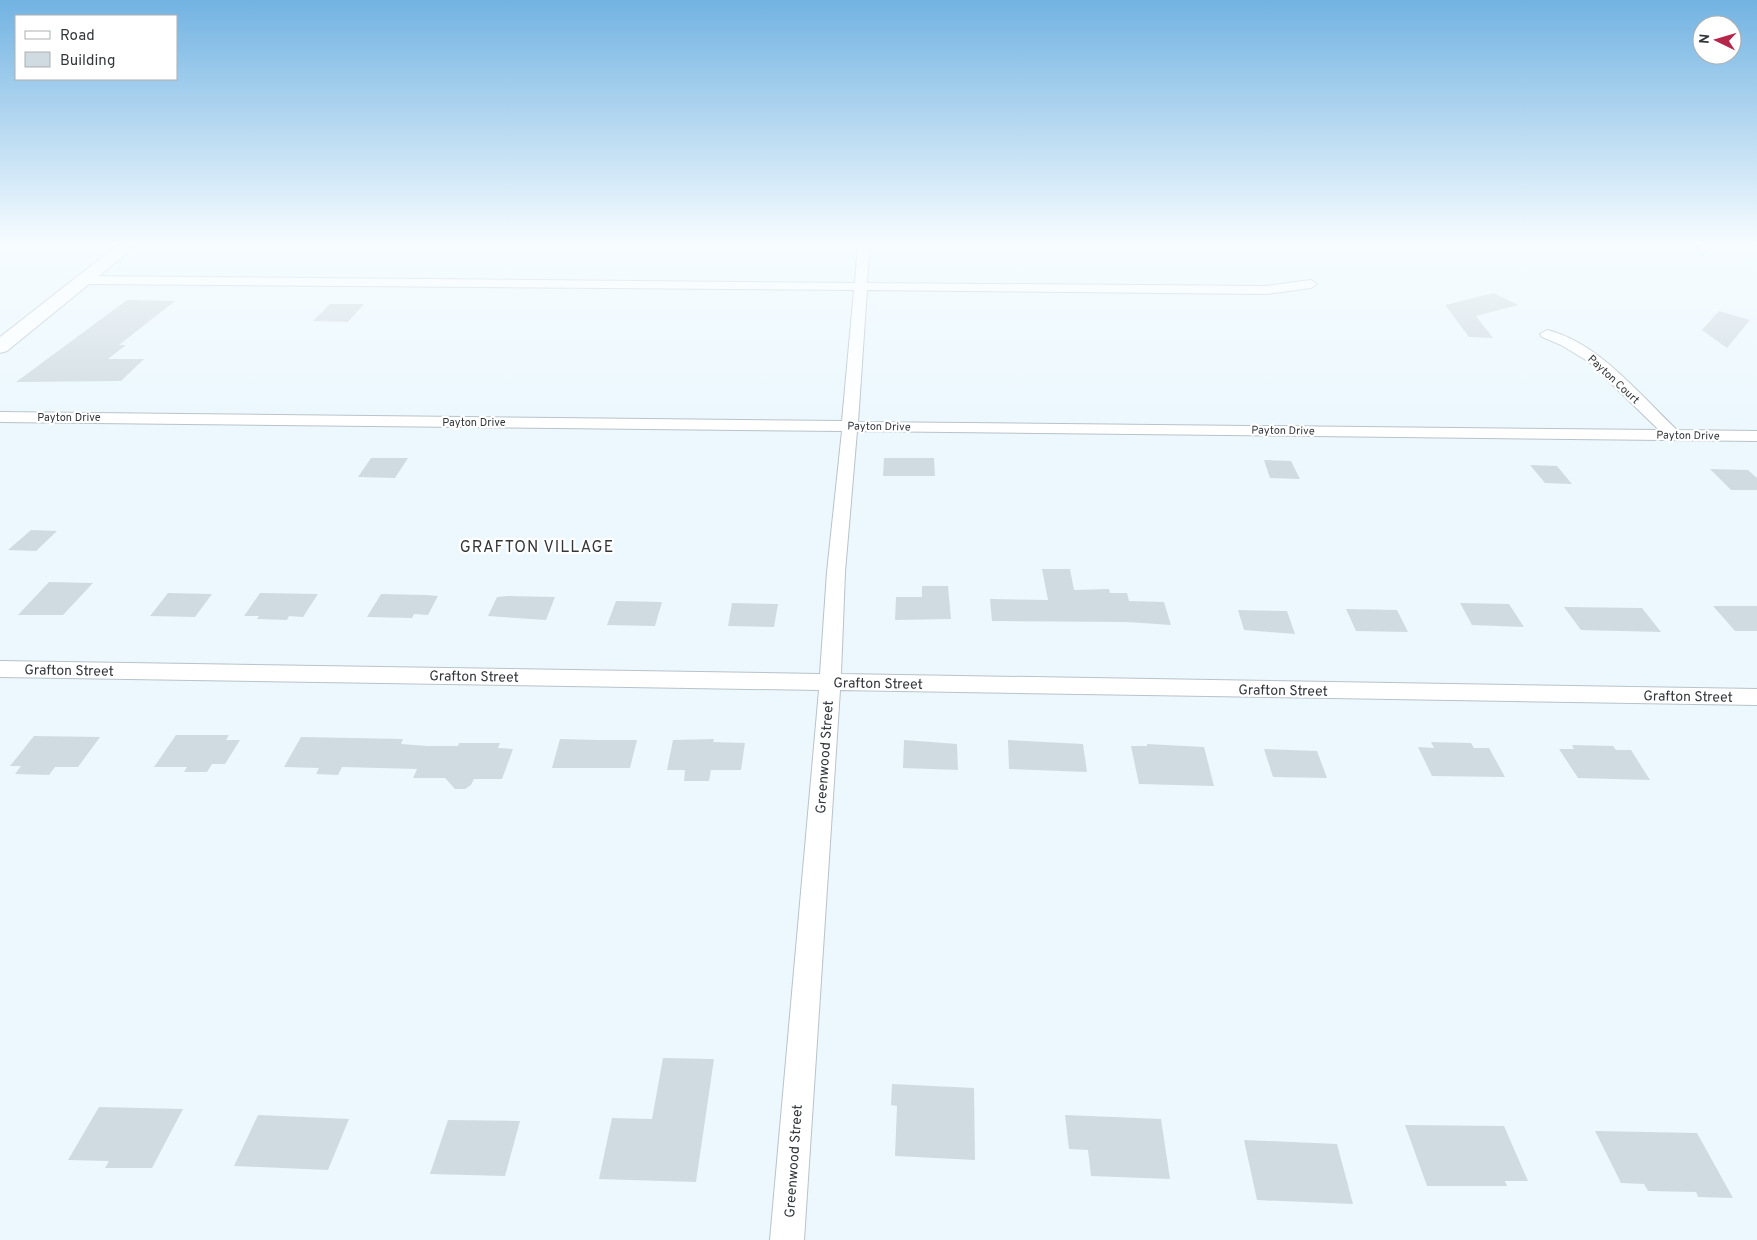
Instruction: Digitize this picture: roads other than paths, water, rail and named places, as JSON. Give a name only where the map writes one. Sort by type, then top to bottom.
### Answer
[{"type":"main road","points":[[0,347],[57,302]]},
{"type":"street","name":"Greenwood Street","points":[[787,1240],[830,682],[836,572],[850,426],[859,302]]},
{"type":"street","name":"Payton Court","points":[[1547,334],[1566,342],[1594,358],[1673,435]]},
{"type":"street","name":"Payton Drive","points":[[0,417],[1757,436]]},
{"type":"street","name":"Grafton Street","points":[[0,669],[1757,697]]},
{"type":"district","name":"GRAFTON VILLAGE","points":[[537,546]]}]
